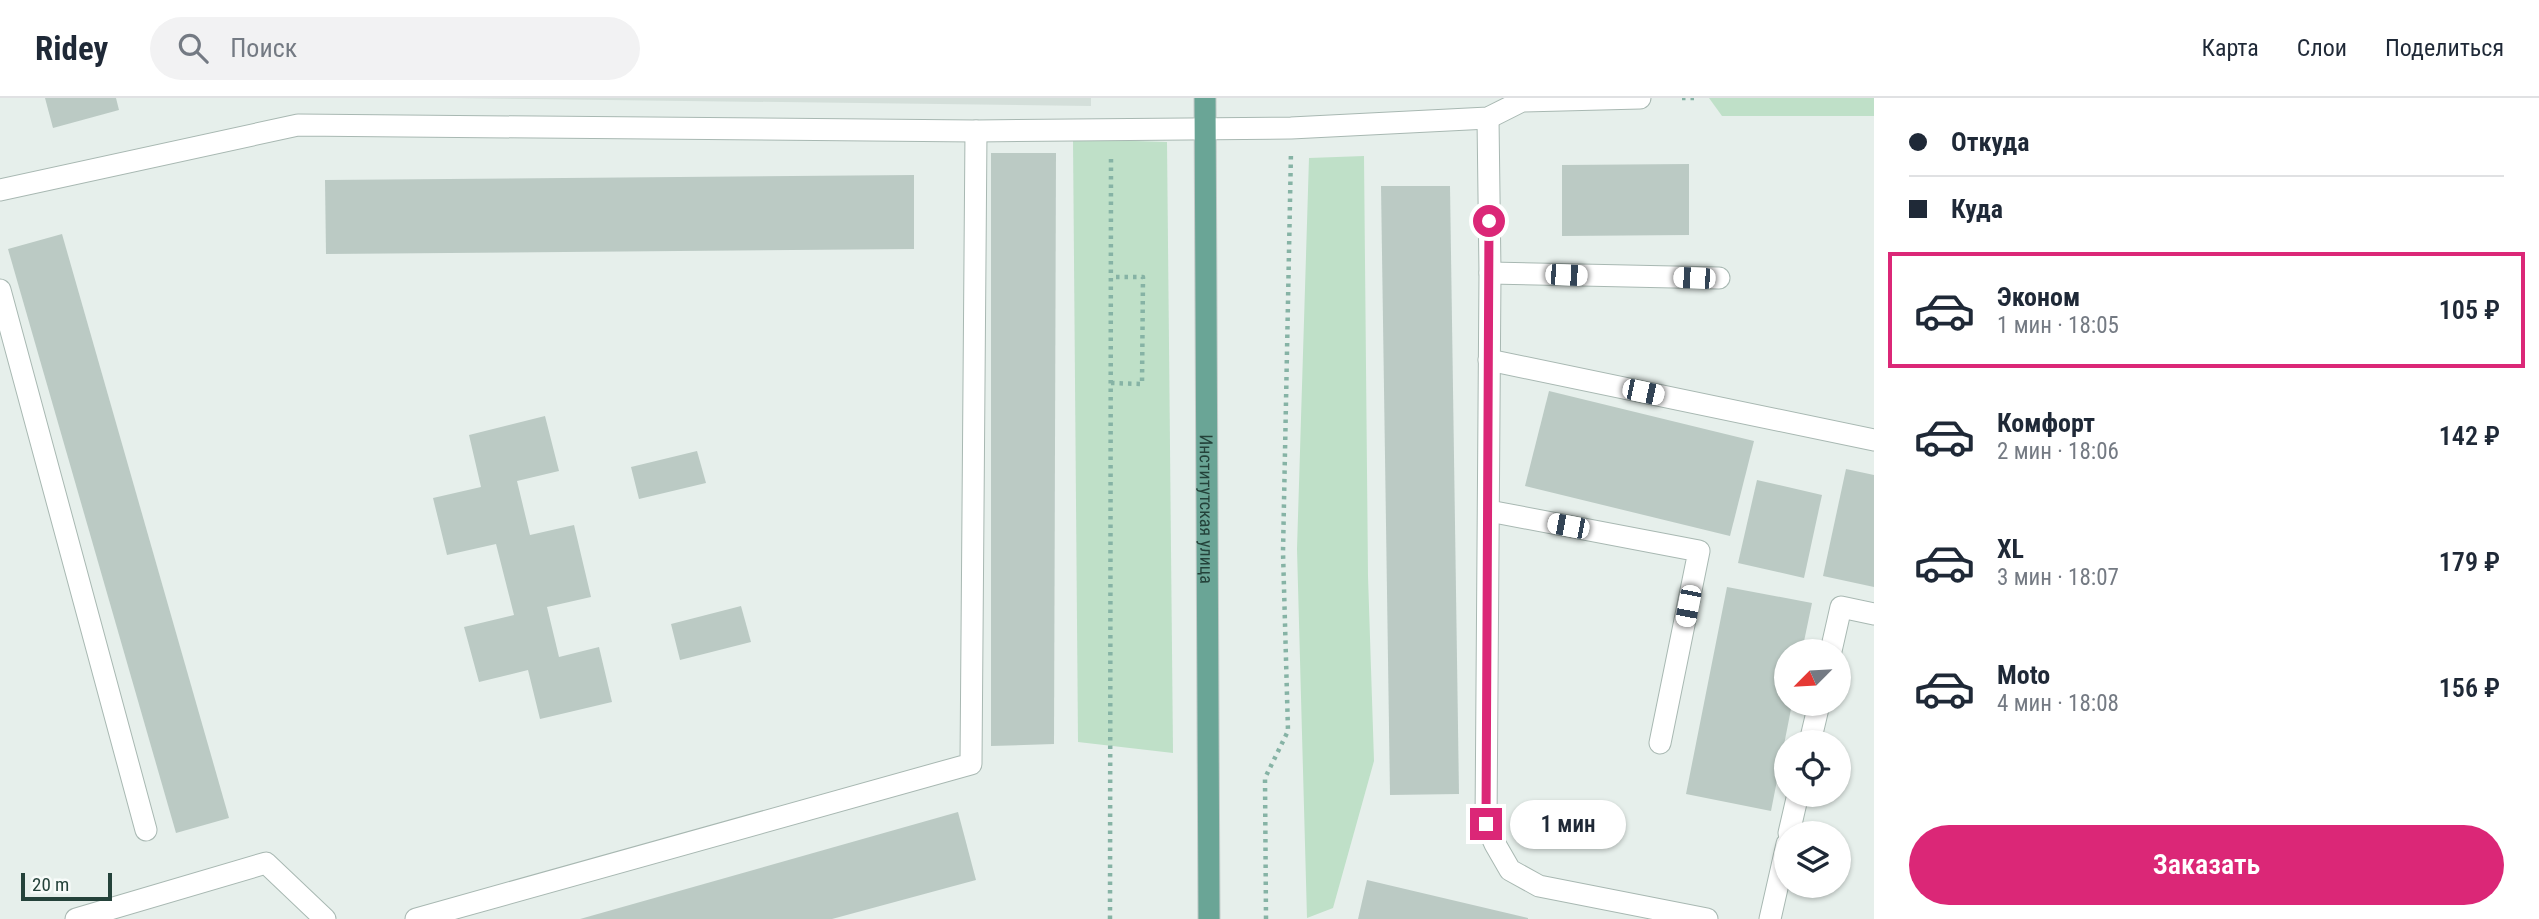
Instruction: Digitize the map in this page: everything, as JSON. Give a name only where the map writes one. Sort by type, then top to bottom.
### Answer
[{"type":"main road","name":"Институтская улица","points":[[1205,98],[1209,919]]},
{"type":"lane","points":[[0,190],[298,125],[976,131],[1291,128],[1488,118],[1522,101],[1640,98]]},
{"type":"lane","points":[[1488,118],[1490,273],[1486,824],[1510,870],[1539,886],[1707,919]]},
{"type":"lane","points":[[415,919],[971,764],[976,131]]},
{"type":"lane","points":[[1490,273],[1719,278]]},
{"type":"lane","points":[[0,290],[146,830]]},
{"type":"lane","points":[[1489,360],[1874,440]]},
{"type":"lane","points":[[1489,511],[1699,551],[1660,743]]},
{"type":"lane","points":[[1834,639],[1841,607],[1874,614]]},
{"type":"lane","points":[[76,919],[266,863],[325,919]]},
{"type":"lane","points":[[1770,919],[1775,898]]},
{"type":"path","points":[[1682,98],[1698,98]]},
{"type":"path","points":[[1266,919],[1265,778],[1288,731],[1283,552],[1291,128]]},
{"type":"path","points":[[1110,919],[1111,130]]},
{"type":"path","points":[[1111,277],[1143,277],[1142,384],[1111,383]]},
{"type":"shaded area","points":[[455,98],[1091,98],[1091,106]]},
{"type":"green space","points":[[1709,98],[1874,98],[1874,116],[1722,116]]},
{"type":"green space","points":[[1073,139],[1167,142],[1173,753],[1078,742]]},
{"type":"green space","points":[[1364,156],[1368,576],[1374,761],[1333,908],[1307,918],[1297,549],[1309,158]]},
{"type":"building","points":[[45,98],[116,98],[119,110],[53,128]]},
{"type":"building","points":[[991,153],[1056,153],[1054,744],[991,746]]},
{"type":"building","points":[[1689,164],[1689,235],[1562,236],[1562,165]]},
{"type":"building","points":[[914,175],[914,249],[326,254],[325,180]]},
{"type":"building","points":[[1381,186],[1450,186],[1459,794],[1390,795]]},
{"type":"building","points":[[62,234],[229,818],[176,833],[8,249]]},
{"type":"building","points":[[1549,391],[1754,441],[1730,536],[1525,486]]},
{"type":"building","points":[[545,416],[559,471],[517,481],[530,535],[574,525],[591,597],[547,607],[559,657],[599,647],[612,702],[540,719],[528,670],[479,682],[464,627],[514,615],[496,544],[447,555],[433,498],[481,487],[469,435]]},
{"type":"building","points":[[697,451],[706,483],[639,499],[631,467]]},
{"type":"building","points":[[1846,469],[1874,475],[1874,587],[1823,576]]},
{"type":"building","points":[[1757,480],[1822,495],[1804,578],[1738,563]]},
{"type":"building","points":[[1727,587],[1812,603],[1804,639],[1774,639],[1774,716],[1790,716],[1787,730],[1774,730],[1774,796],[1771,811],[1686,794]]},
{"type":"building","points":[[741,606],[751,642],[680,660],[671,624]]},
{"type":"building","points":[[958,812],[976,880],[832,919],[580,919]]},
{"type":"building","points":[[1367,880],[1528,918],[1528,919],[1358,919]]},
{"type":"route","points":[[1486,824],[1489,221]]}]
